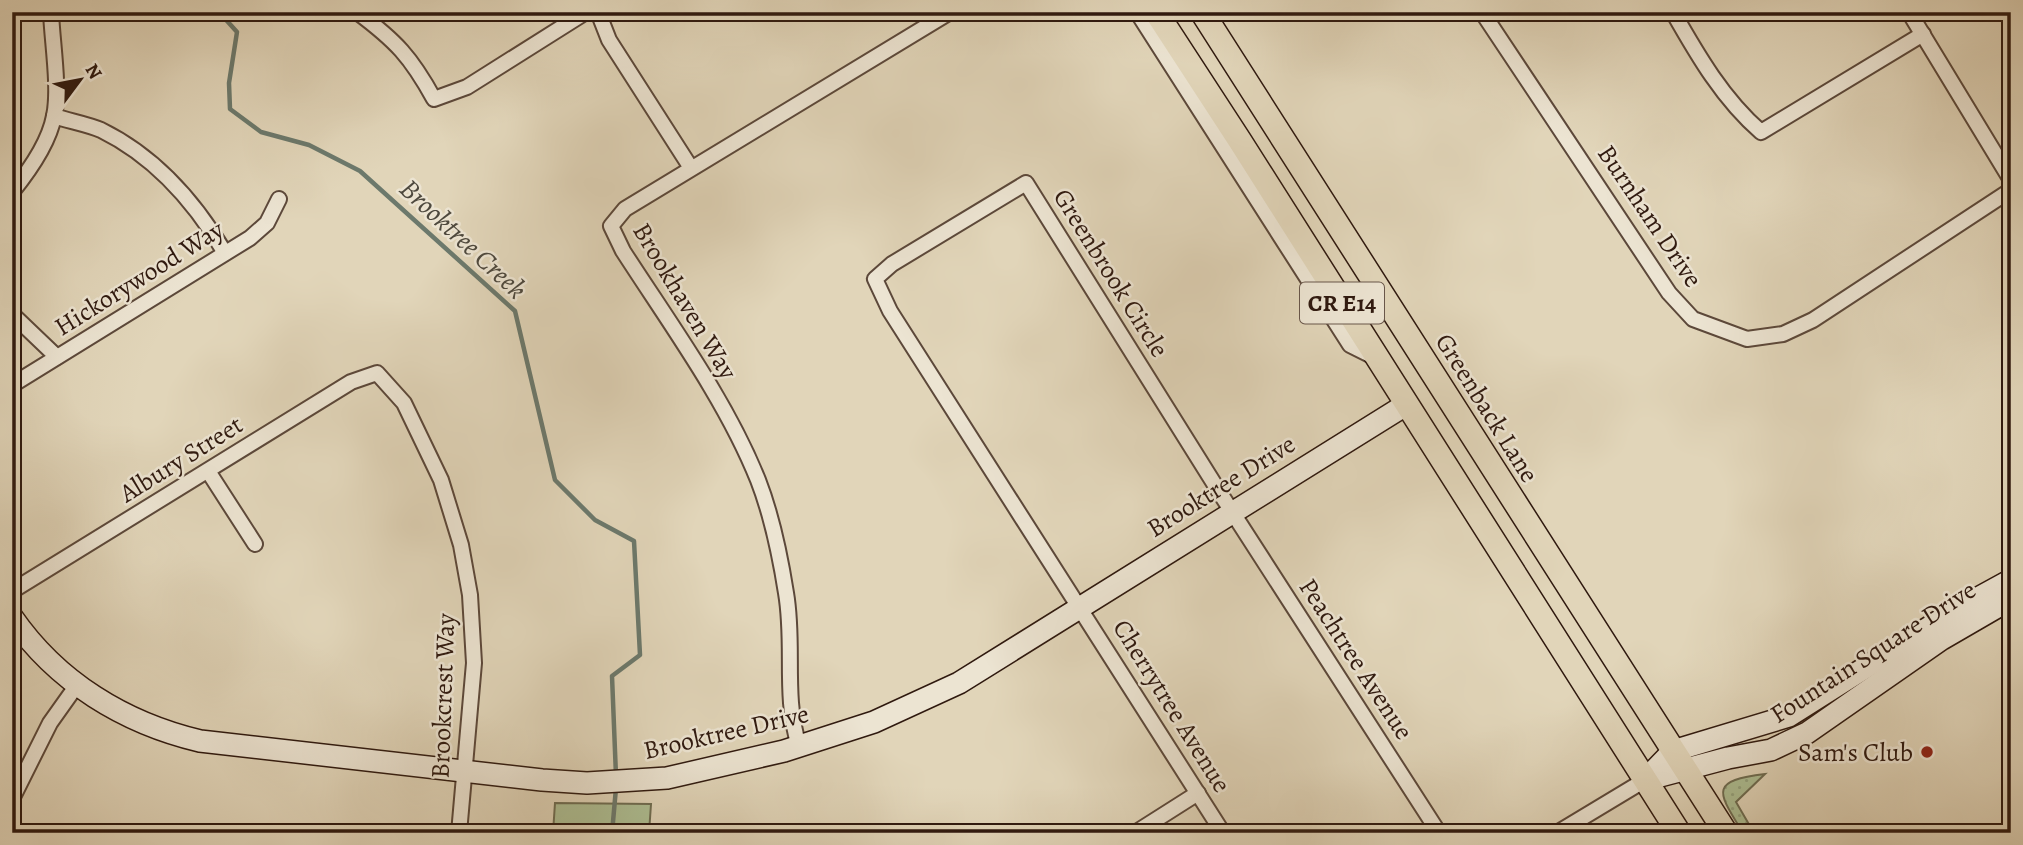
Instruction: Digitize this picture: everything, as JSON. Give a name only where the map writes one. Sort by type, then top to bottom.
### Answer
[{"type":"main road","name":"CR E14","points":[[1156,12],[1679,833]]},
{"type":"main road","name":"Greenback Lane","points":[[1202,12],[1726,833]]},
{"type":"main road","points":[[1407,404],[1461,420]]},
{"type":"street","points":[[12,192],[42,146],[54,116],[51,12]]},
{"type":"street","points":[[357,12],[403,50],[435,99],[467,87],[586,12]]},
{"type":"street","points":[[598,12],[609,40],[691,168]]},
{"type":"street","name":"Brookhaven Way","points":[[799,746],[793,728],[789,694],[787,596],[770,516],[759,482],[731,422],[623,251],[611,226],[625,209],[950,12]]},
{"type":"street","points":[[1137,12],[1350,345],[1377,358]]},
{"type":"street","name":"Burnham Drive","points":[[1482,12],[1669,293],[1693,319],[1719,330],[1747,339],[1783,334],[1813,320],[2011,190]]},
{"type":"street","points":[[1673,12],[1717,84],[1732,104],[1760,132],[1923,34]]},
{"type":"street","points":[[1909,12],[2011,180]]},
{"type":"street","points":[[54,116],[100,130],[159,169],[193,203],[225,253]]},
{"type":"street","name":"Greenbrook Circle","points":[[1079,606],[890,311],[875,279],[892,264],[1026,183],[1232,511]]},
{"type":"street","name":"Hickorywood Way","points":[[12,385],[259,231],[273,214],[279,199]]},
{"type":"street","points":[[12,314],[57,357]]},
{"type":"street","name":"Albury Street","points":[[12,591],[351,382],[377,373]]},
{"type":"street","name":"Brookcrest Way","points":[[377,373],[404,403],[441,480],[461,545],[470,595],[474,663],[459,833]]},
{"type":"street","name":"Brooktree Drive","points":[[12,617],[49,660],[77,685],[122,713],[154,728],[200,741],[464,772],[587,783],[640,781],[702,771],[799,746],[874,722],[959,683],[1407,404]]},
{"type":"street","points":[[208,471],[255,544]]},
{"type":"street","name":"Peachtree Avenue","points":[[1232,511],[1438,833]]},
{"type":"street","name":"Fountain Square Drive","points":[[1645,780],[1680,761],[1788,716],[1958,609],[2011,580]]},
{"type":"street","name":"Fountain Square Drive","points":[[1680,761],[1728,758],[1771,750],[1807,733],[1942,639],[2011,599]]},
{"type":"street","name":"Cherrytree Avenue","points":[[1079,606],[1223,833]]},
{"type":"street","points":[[12,799],[50,723],[77,685]]},
{"type":"street","points":[[1557,833],[1645,780]]},
{"type":"street","points":[[1135,833],[1198,793]]},
{"type":"green space","points":[[1765,774],[1736,802],[1754,833],[1743,833],[1728,807],[1723,791],[1726,785],[1734,780]]},
{"type":"green space","points":[[555,803],[651,804],[649,833],[553,833]]},
{"type":"waterway","name":"Brooktree Creek","points":[[219,12],[237,32],[229,83],[230,109],[261,132],[309,145],[360,171],[515,311],[555,480],[595,520],[634,541],[640,655],[612,676],[616,776]]},
{"type":"waterway","name":"Brooktree Creek","points":[[612,833],[616,788]]},
{"type":"place","name":"Sam's Club","points":[[1927,752]]}]
